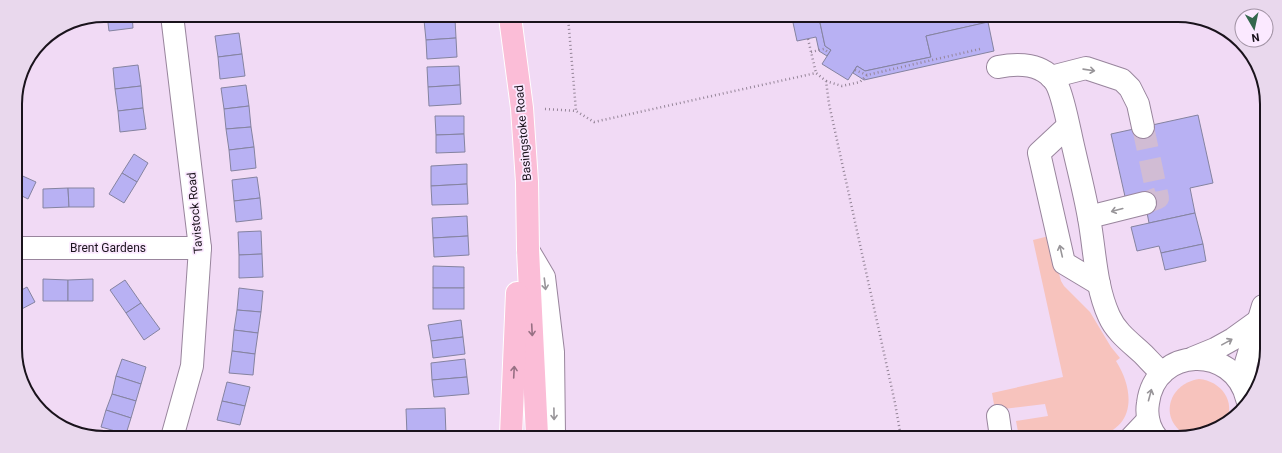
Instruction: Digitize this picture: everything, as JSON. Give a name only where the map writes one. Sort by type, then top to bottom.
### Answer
[{"type":"main road","name":"Basingstoke Road","points":[[511,22],[522,108],[527,182],[528,250],[537,431]]},
{"type":"main road","name":"Basingstoke Road","points":[[511,431],[518,276],[528,250]]},
{"type":"street","name":"Tavistock Road","points":[[173,22],[200,248],[192,366],[174,431]]},
{"type":"street","points":[[998,67],[1021,64],[1038,69],[1051,77],[1056,83],[1068,126],[1089,217],[1099,284],[1104,302],[1110,317],[1127,340],[1162,374]]},
{"type":"street","points":[[1051,77],[1086,68],[1122,80],[1130,88],[1138,104],[1143,127]]},
{"type":"street","points":[[1068,126],[1039,153],[1064,263],[1099,284]]},
{"type":"street","points":[[1089,217],[1145,203]]},
{"type":"street","name":"Brent Gardens","points":[[22,248],[200,248]]},
{"type":"street","points":[[528,250],[544,276],[553,352],[554,431]]},
{"type":"street","points":[[1152,429],[1147,408],[1148,397],[1154,383],[1162,374],[1174,364],[1215,349],[1233,339],[1260,314]]},
{"type":"street","points":[[1244,392],[1246,363],[1260,316]]},
{"type":"street","points":[[1193,358],[1205,359],[1224,366],[1234,374],[1244,392]]},
{"type":"street","points":[[998,416],[1000,431]]},
{"type":"path","points":[[568,22],[576,111]]},
{"type":"path","points":[[808,39],[816,73],[826,81],[842,86],[860,82],[867,75],[980,49]]},
{"type":"path","points":[[811,52],[824,49],[829,52]]},
{"type":"path","points":[[855,70],[867,75]]},
{"type":"path","points":[[522,108],[576,111],[594,122],[816,73]]},
{"type":"path","points":[[826,81],[828,104],[896,403],[900,431]]},
{"type":"shaded area","points":[[1049,236],[1061,281],[1064,286],[1090,312],[1111,347],[1120,358],[1116,361],[1126,384],[1128,407],[1118,426],[1111,431],[1018,431],[1016,421],[1048,416],[1045,404],[995,410],[992,393],[1063,377],[1033,240]]},
{"type":"shaded area","points":[[1199,379],[1214,384],[1220,388],[1228,400],[1229,413],[1210,425],[1182,431],[1173,421],[1170,413],[1170,404],[1174,395],[1188,382]]},
{"type":"building","points":[[108,22],[133,22],[133,28],[109,31]]},
{"type":"building","points":[[424,22],[455,22],[456,38],[426,40]]},
{"type":"building","points":[[793,22],[820,22],[825,46],[831,50],[827,56],[819,51],[816,37],[797,41]]},
{"type":"building","points":[[820,22],[989,22],[926,36],[931,57],[865,71],[857,66],[848,80],[822,64],[831,50],[825,46]]},
{"type":"building","points":[[988,22],[994,51],[864,80],[853,73],[857,66],[865,71],[931,57],[926,36]]},
{"type":"building","points":[[239,33],[242,54],[218,57],[215,36]]},
{"type":"building","points":[[456,38],[457,57],[427,59],[426,40]]},
{"type":"building","points":[[242,54],[245,76],[220,79],[218,57]]},
{"type":"building","points":[[138,65],[141,86],[115,89],[113,68]]},
{"type":"building","points":[[459,66],[460,85],[428,87],[427,67]]},
{"type":"building","points":[[246,85],[249,106],[224,109],[221,88]]},
{"type":"building","points":[[460,85],[461,104],[429,106],[428,87]]},
{"type":"building","points":[[141,86],[143,108],[118,111],[115,89]]},
{"type":"building","points":[[249,106],[251,127],[226,129],[224,109]]},
{"type":"building","points":[[143,108],[146,129],[120,132],[118,111]]},
{"type":"building","points":[[1198,115],[1213,183],[1190,188],[1195,213],[1149,223],[1144,197],[1126,201],[1111,134]]},
{"type":"building","points":[[435,116],[464,116],[464,134],[436,135]]},
{"type":"building","points":[[251,127],[254,147],[229,150],[226,129]]},
{"type":"building","points":[[464,134],[465,152],[436,153],[436,135]]},
{"type":"building","points":[[254,147],[256,168],[231,171],[229,150]]},
{"type":"building","points":[[134,154],[148,163],[137,182],[122,173]]},
{"type":"building","points":[[467,164],[467,184],[431,186],[431,166]]},
{"type":"building","points":[[122,173],[137,182],[124,203],[109,194]]},
{"type":"building","points":[[22,176],[36,182],[28,199],[22,196]]},
{"type":"building","points":[[257,177],[260,198],[234,201],[232,180]]},
{"type":"building","points":[[467,184],[468,204],[432,205],[431,186]]},
{"type":"building","points":[[68,188],[69,207],[43,208],[43,189]]},
{"type":"building","points":[[68,188],[94,188],[94,207],[69,207]]},
{"type":"building","points":[[260,198],[262,219],[236,222],[234,201]]},
{"type":"building","points":[[1195,213],[1203,244],[1161,253],[1159,246],[1137,251],[1131,227]]},
{"type":"building","points":[[467,216],[468,236],[433,238],[432,218]]},
{"type":"building","points":[[261,231],[262,254],[239,255],[238,232]]},
{"type":"building","points":[[468,236],[469,255],[434,257],[433,238]]},
{"type":"building","points":[[1203,244],[1206,261],[1165,270],[1161,253]]},
{"type":"building","points":[[262,254],[263,277],[239,278],[239,255]]},
{"type":"building","points":[[433,266],[464,267],[464,288],[433,288]]},
{"type":"building","points":[[43,279],[68,280],[68,301],[43,301]]},
{"type":"building","points":[[93,279],[93,301],[68,301],[68,280]]},
{"type":"building","points":[[125,280],[141,303],[126,313],[110,290]]},
{"type":"building","points":[[27,287],[35,302],[22,309],[22,290]]},
{"type":"building","points":[[239,288],[263,291],[261,312],[237,310]]},
{"type":"building","points":[[433,288],[464,288],[464,309],[433,309]]},
{"type":"building","points":[[141,303],[160,329],[144,340],[126,313]]},
{"type":"building","points":[[237,310],[261,312],[258,333],[234,330]]},
{"type":"building","points":[[461,320],[463,337],[431,341],[428,325]]},
{"type":"building","points":[[234,330],[258,333],[255,354],[232,351]]},
{"type":"building","points":[[463,337],[465,354],[433,358],[431,341]]},
{"type":"building","points":[[232,351],[255,354],[253,375],[229,373]]},
{"type":"building","points":[[122,359],[146,367],[141,384],[116,376]]},
{"type":"building","points":[[465,359],[467,377],[432,380],[431,363]]},
{"type":"building","points":[[116,376],[141,384],[136,401],[112,394]]},
{"type":"building","points":[[467,377],[469,394],[434,397],[432,380]]},
{"type":"building","points":[[227,382],[250,387],[245,406],[222,401]]},
{"type":"building","points":[[112,394],[136,401],[131,418],[106,410]]},
{"type":"building","points":[[222,401],[245,406],[240,425],[217,420]]},
{"type":"building","points":[[445,408],[446,431],[407,431],[406,409]]},
{"type":"building","points":[[106,410],[131,418],[127,431],[115,431],[101,427]]},
{"type":"tunnel","points":[[1143,127],[1158,198],[1145,203]]}]
